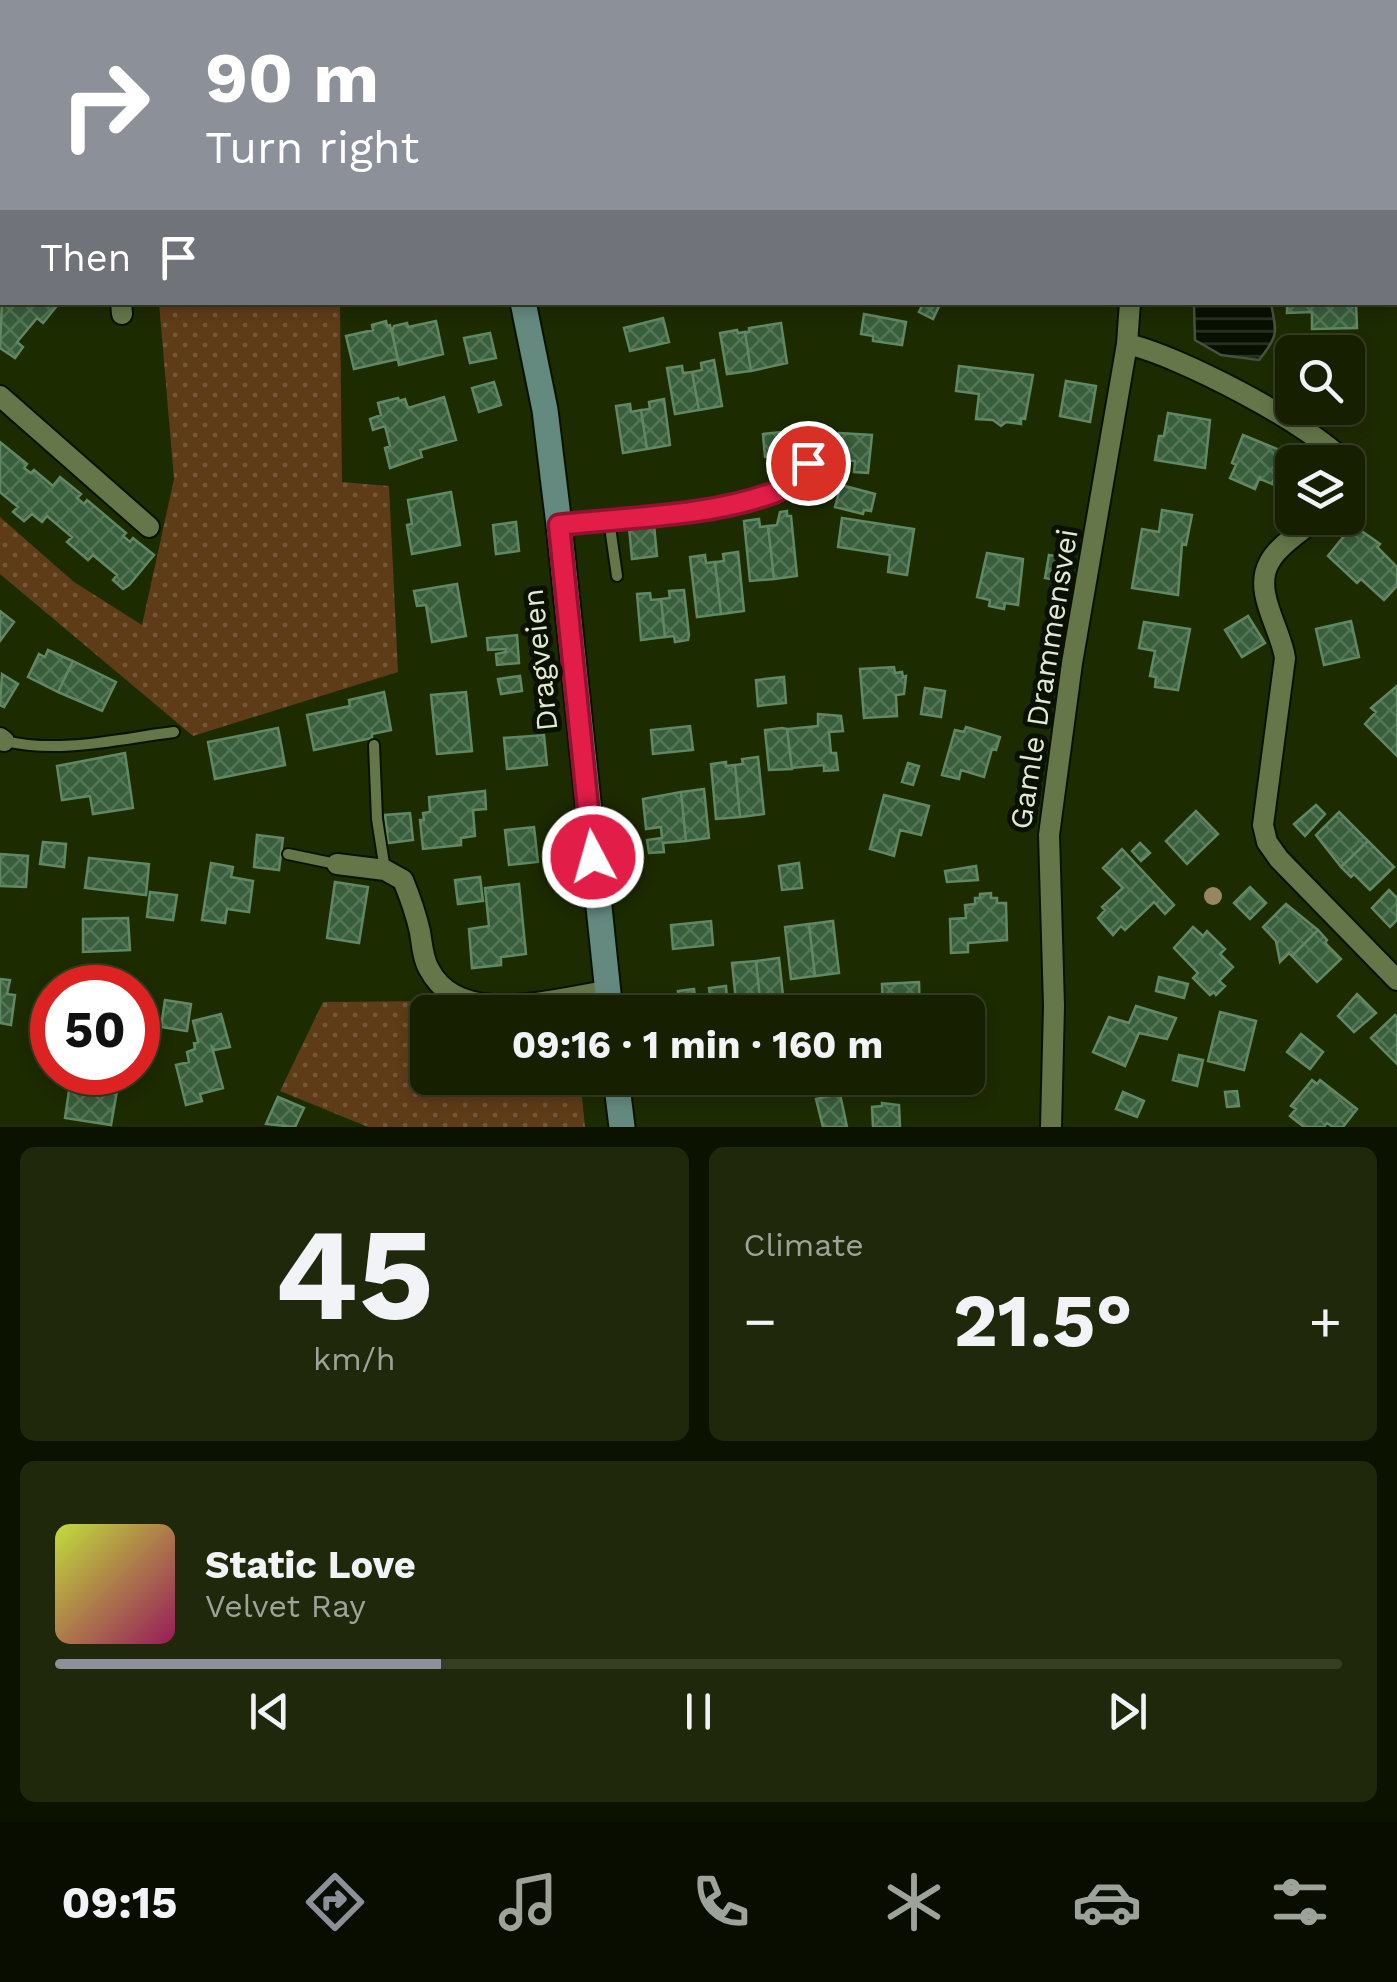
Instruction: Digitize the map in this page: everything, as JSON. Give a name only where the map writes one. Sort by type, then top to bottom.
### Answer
[{"type":"main road","name":"Dragveien","points":[[524,305],[545,410],[608,995]]},
{"type":"main road","points":[[618,1095],[622,1127]]},
{"type":"street","name":"Gamle Drammensvei","points":[[1051,1127],[1054,1006],[1049,835],[1072,663],[1127,344],[1130,305]]},
{"type":"street","points":[[1127,344],[1154,350],[1282,416],[1322,445]]},
{"type":"street","points":[[0,396],[149,527]]},
{"type":"street","points":[[1298,535],[1269,562],[1264,579],[1266,599],[1282,636],[1285,658],[1263,825],[1267,842],[1280,860],[1397,980]]},
{"type":"street","points":[[338,864],[385,870],[403,880],[419,926],[427,967],[441,988],[454,995]]},
{"type":"lane","points":[[559,525],[700,510],[776,492],[794,480],[808,463]]},
{"type":"lane","points":[[609,520],[617,576]]},
{"type":"lane","points":[[2,740],[26,746],[65,746],[174,732]]},
{"type":"lane","points":[[374,745],[377,819],[385,870]]},
{"type":"lane","points":[[288,854],[338,864]]},
{"type":"shaded area","points":[[159,305],[340,305],[342,482],[389,486],[398,672],[193,736],[0,574],[0,517],[74,582],[142,625],[174,479]]},
{"type":"shaded area","points":[[1194,305],[1271,305],[1273,338],[1259,360],[1221,355],[1195,340]]},
{"type":"shaded area","points":[[410,1001],[410,1095],[582,1095],[585,1127],[368,1127],[280,1091],[323,1002]]},
{"type":"building","points":[[2,305],[58,305],[43,323],[37,318],[17,342],[23,347],[15,358],[0,348]]},
{"type":"building","points":[[922,305],[940,305],[933,319],[919,312]]},
{"type":"building","points":[[1287,305],[1356,305],[1357,328],[1312,329],[1312,312],[1287,313]]},
{"type":"building","points":[[864,314],[906,322],[902,345],[873,341],[873,336],[861,334]]},
{"type":"building","points":[[663,318],[669,342],[630,351],[624,328]]},
{"type":"building","points":[[386,321],[398,359],[354,369],[346,336],[373,330],[372,325]]},
{"type":"building","points":[[436,321],[443,354],[399,365],[394,326]]},
{"type":"building","points":[[781,323],[787,363],[751,371],[745,332]]},
{"type":"building","points":[[745,332],[751,371],[727,374],[720,333]]},
{"type":"building","points":[[490,333],[496,358],[470,363],[464,338]]},
{"type":"building","points":[[714,360],[722,406],[699,410],[692,372],[702,370],[701,363]]},
{"type":"building","points":[[682,366],[683,373],[692,372],[699,410],[675,414],[667,368]]},
{"type":"building","points":[[959,366],[1033,375],[1021,424],[1006,422],[1001,426],[993,420],[976,419],[979,394],[956,391]]},
{"type":"building","points":[[1066,381],[1096,386],[1090,422],[1060,416]]},
{"type":"building","points":[[494,382],[501,405],[479,412],[472,388]]},
{"type":"building","points":[[444,397],[456,440],[420,450],[422,457],[390,468],[385,426],[373,430],[370,419],[381,415],[378,403],[405,399],[408,408]]},
{"type":"building","points":[[664,399],[670,445],[647,449],[641,410],[650,409],[649,402]]},
{"type":"building","points":[[630,404],[631,412],[641,410],[647,449],[623,453],[616,406]]},
{"type":"building","points":[[1168,413],[1210,420],[1205,468],[1155,460]]},
{"type":"building","points":[[791,431],[794,454],[765,457],[763,434]]},
{"type":"building","points":[[839,433],[872,435],[868,473],[854,472],[855,461],[837,460]]},
{"type":"building","points":[[1243,435],[1275,448],[1275,482],[1272,484],[1260,476],[1255,489],[1230,478],[1236,465],[1232,463]]},
{"type":"building","points":[[0,442],[27,464],[24,468],[31,473],[34,470],[53,486],[60,477],[81,494],[77,498],[84,504],[87,500],[126,533],[123,536],[130,542],[133,538],[154,555],[129,585],[123,589],[113,580],[117,575],[93,555],[88,560],[67,542],[72,537],[47,516],[42,522],[32,514],[24,521],[13,512],[18,507],[0,492]]},
{"type":"building","points":[[841,485],[875,494],[871,511],[864,510],[863,514],[835,507]]},
{"type":"building","points":[[451,492],[460,545],[412,554],[408,500]]},
{"type":"building","points":[[1162,510],[1192,515],[1186,545],[1182,544],[1178,595],[1132,588],[1142,529],[1159,532]]},
{"type":"building","points":[[787,511],[787,516],[791,516],[797,576],[774,579],[768,526],[777,525],[780,512]]},
{"type":"building","points":[[842,518],[914,529],[907,575],[888,572],[890,555],[838,547]]},
{"type":"building","points":[[759,519],[760,527],[768,526],[774,579],[750,581],[744,521]]},
{"type":"building","points":[[516,522],[519,551],[496,554],[493,525]]},
{"type":"building","points":[[654,525],[657,556],[632,559],[629,527]]},
{"type":"building","points":[[1365,533],[1380,544],[1377,547],[1397,567],[1397,586],[1384,600],[1361,579],[1357,583],[1328,556],[1345,535]]},
{"type":"building","points":[[738,552],[744,611],[721,614],[715,562],[724,561],[723,554]]},
{"type":"building","points":[[987,553],[1023,559],[1018,605],[1005,603],[1004,609],[989,606],[990,600],[977,597]]},
{"type":"building","points":[[705,555],[706,563],[715,562],[721,614],[697,617],[690,557]]},
{"type":"building","points":[[1049,555],[1071,559],[1067,582],[1045,578]]},
{"type":"building","points":[[457,584],[466,636],[432,642],[426,605],[417,606],[414,591]]},
{"type":"building","points":[[684,590],[689,635],[688,640],[675,642],[674,636],[665,637],[661,599],[670,598],[669,591]]},
{"type":"building","points":[[650,593],[651,600],[661,599],[665,637],[641,640],[637,594]]},
{"type":"building","points":[[0,611],[14,622],[0,641]]},
{"type":"building","points":[[1248,616],[1265,643],[1242,657],[1225,630]]},
{"type":"building","points":[[1351,621],[1359,657],[1324,665],[1316,629]]},
{"type":"building","points":[[1144,622],[1190,629],[1178,690],[1155,687],[1156,677],[1150,676],[1155,651],[1139,648]]},
{"type":"building","points":[[517,635],[519,663],[497,665],[496,654],[506,649],[488,650],[487,638]]},
{"type":"building","points":[[48,650],[73,661],[58,692],[28,677],[39,654],[45,657]]},
{"type":"building","points":[[73,661],[116,682],[102,711],[58,692]]},
{"type":"building","points":[[894,667],[895,673],[906,676],[904,694],[896,695],[897,716],[864,718],[860,669]]},
{"type":"building","points":[[2,674],[18,684],[4,707],[0,705]]},
{"type":"building","points":[[520,676],[522,691],[501,694],[498,679]]},
{"type":"building","points":[[784,677],[786,703],[758,706],[756,680]]},
{"type":"building","points":[[1397,686],[1397,756],[1365,724],[1376,712],[1371,708]]},
{"type":"building","points":[[925,688],[945,691],[941,717],[921,714]]},
{"type":"building","points":[[384,692],[391,730],[314,750],[307,715],[350,706],[349,700]]},
{"type":"building","points":[[466,692],[472,751],[437,754],[431,695]]},
{"type":"building","points":[[818,714],[841,716],[843,731],[829,732],[838,770],[824,771],[824,765],[792,768],[787,729],[818,726]]},
{"type":"building","points":[[690,726],[693,750],[653,754],[651,730]]},
{"type":"building","points":[[966,727],[1000,737],[984,777],[961,770],[959,779],[942,775],[955,730],[964,732]]},
{"type":"building","points":[[278,728],[285,765],[215,779],[208,742]]},
{"type":"building","points":[[787,729],[792,769],[769,770],[765,730]]},
{"type":"building","points":[[544,735],[547,765],[507,769],[504,738]]},
{"type":"building","points":[[125,753],[133,808],[93,814],[90,796],[62,800],[57,766]]},
{"type":"building","points":[[758,757],[764,814],[740,817],[735,765],[743,764],[742,759]]},
{"type":"building","points":[[726,762],[726,766],[735,765],[740,817],[716,819],[711,764]]},
{"type":"building","points":[[908,763],[919,766],[913,785],[902,782]]},
{"type":"building","points":[[704,789],[709,838],[686,841],[681,792]]},
{"type":"building","points":[[485,791],[486,809],[473,810],[475,836],[461,838],[461,845],[423,849],[420,820],[424,820],[423,813],[430,812],[429,797]]},
{"type":"building","points":[[681,792],[686,841],[663,843],[664,852],[649,853],[647,840],[662,838],[661,827],[646,829],[643,799]]},
{"type":"building","points":[[884,795],[929,806],[921,835],[900,830],[894,856],[870,849]]},
{"type":"building","points":[[1316,805],[1325,814],[1305,836],[1294,824]]},
{"type":"building","points":[[1196,811],[1218,834],[1187,864],[1166,841]]},
{"type":"building","points":[[1339,812],[1368,841],[1341,867],[1316,835]]},
{"type":"building","points":[[410,813],[413,840],[388,843],[385,815]]},
{"type":"building","points":[[534,827],[538,862],[509,865],[505,830]]},
{"type":"building","points":[[257,835],[283,838],[279,870],[254,867]]},
{"type":"building","points":[[1368,841],[1394,867],[1370,890],[1341,867]]},
{"type":"building","points":[[43,842],[66,844],[64,867],[40,864]]},
{"type":"building","points":[[1140,843],[1150,853],[1141,861],[1132,851]]},
{"type":"building","points":[[1122,849],[1174,905],[1165,914],[1154,902],[1125,930],[1121,926],[1113,935],[1098,918],[1105,910],[1102,907],[1123,888],[1103,868]]},
{"type":"building","points":[[0,854],[28,856],[26,887],[0,886]]},
{"type":"building","points":[[89,858],[149,864],[146,895],[85,888]]},
{"type":"building","points":[[211,863],[233,867],[231,877],[253,881],[249,912],[227,909],[225,923],[202,920]]},
{"type":"building","points":[[799,863],[802,888],[782,890],[779,866]]},
{"type":"building","points":[[976,866],[978,880],[947,882],[945,871]]},
{"type":"building","points":[[480,877],[483,901],[458,904],[455,880]]},
{"type":"building","points":[[335,882],[368,887],[359,943],[327,938]]},
{"type":"building","points":[[519,884],[526,954],[501,957],[501,965],[472,968],[469,929],[489,926],[485,888]]},
{"type":"building","points":[[1250,887],[1266,903],[1250,919],[1234,903]]},
{"type":"building","points":[[1389,890],[1397,898],[1397,920],[1390,927],[1372,908]]},
{"type":"building","points":[[150,892],[177,895],[173,920],[147,917]]},
{"type":"building","points":[[991,893],[997,903],[1006,903],[1007,940],[968,943],[968,952],[951,953],[950,919],[966,918],[965,905],[975,904],[980,894]]},
{"type":"building","points":[[1286,904],[1318,930],[1292,956],[1289,953],[1280,962],[1276,941],[1263,927]]},
{"type":"building","points":[[128,918],[130,950],[83,952],[83,919]]},
{"type":"building","points":[[711,921],[713,945],[673,949],[671,925]]},
{"type":"building","points":[[833,921],[839,973],[815,976],[809,924]]},
{"type":"building","points":[[809,924],[815,976],[791,979],[785,927]]},
{"type":"building","points":[[1193,927],[1203,936],[1207,931],[1225,949],[1220,954],[1233,967],[1219,981],[1225,986],[1216,995],[1210,995],[1193,978],[1198,973],[1174,948]]},
{"type":"building","points":[[1318,930],[1341,959],[1317,982],[1292,956]]},
{"type":"building","points":[[779,958],[783,995],[760,995],[756,961]]},
{"type":"building","points":[[756,961],[760,995],[735,995],[732,963]]},
{"type":"building","points":[[1159,977],[1188,984],[1184,998],[1156,991]]},
{"type":"building","points":[[0,979],[10,980],[7,994],[15,995],[11,1025],[0,1023]]},
{"type":"building","points":[[919,982],[919,995],[882,995],[882,984]]},
{"type":"building","points":[[726,986],[727,995],[710,995],[709,988]]},
{"type":"building","points":[[694,989],[695,995],[679,995],[678,991]]},
{"type":"building","points":[[1357,994],[1376,1013],[1354,1032],[1338,1016]]},
{"type":"building","points":[[165,1000],[191,1004],[187,1031],[161,1027]]},
{"type":"building","points":[[1136,1006],[1176,1018],[1167,1039],[1139,1033],[1125,1066],[1093,1052],[1109,1017],[1129,1023]]},
{"type":"building","points":[[1220,1012],[1256,1021],[1244,1070],[1208,1061]]},
{"type":"building","points":[[221,1014],[230,1047],[212,1047],[223,1088],[200,1094],[202,1101],[186,1105],[176,1065],[189,1062],[187,1052],[195,1049],[194,1043],[198,1042],[193,1021]]},
{"type":"building","points":[[1397,1017],[1397,1064],[1371,1038]]},
{"type":"building","points":[[1301,1034],[1323,1052],[1310,1069],[1287,1052]]},
{"type":"building","points":[[1179,1055],[1203,1060],[1197,1086],[1173,1080]]},
{"type":"building","points":[[1312,1080],[1317,1084],[1320,1080],[1357,1109],[1343,1127],[1327,1123],[1324,1127],[1304,1127],[1290,1116],[1296,1109],[1291,1106]]},
{"type":"building","points":[[1237,1091],[1239,1106],[1227,1107],[1225,1092]]},
{"type":"building","points":[[1123,1092],[1144,1101],[1137,1117],[1116,1109]]},
{"type":"building","points":[[68,1095],[116,1095],[111,1125],[65,1118]]},
{"type":"building","points":[[840,1095],[847,1127],[823,1127],[816,1099]]},
{"type":"building","points":[[278,1097],[304,1108],[295,1127],[266,1124]]},
{"type":"building","points":[[882,1103],[899,1105],[900,1127],[873,1127],[872,1107]]},
{"type":"route","points":[[593,857],[559,525],[700,510],[776,492],[794,480],[808,463]]}]
